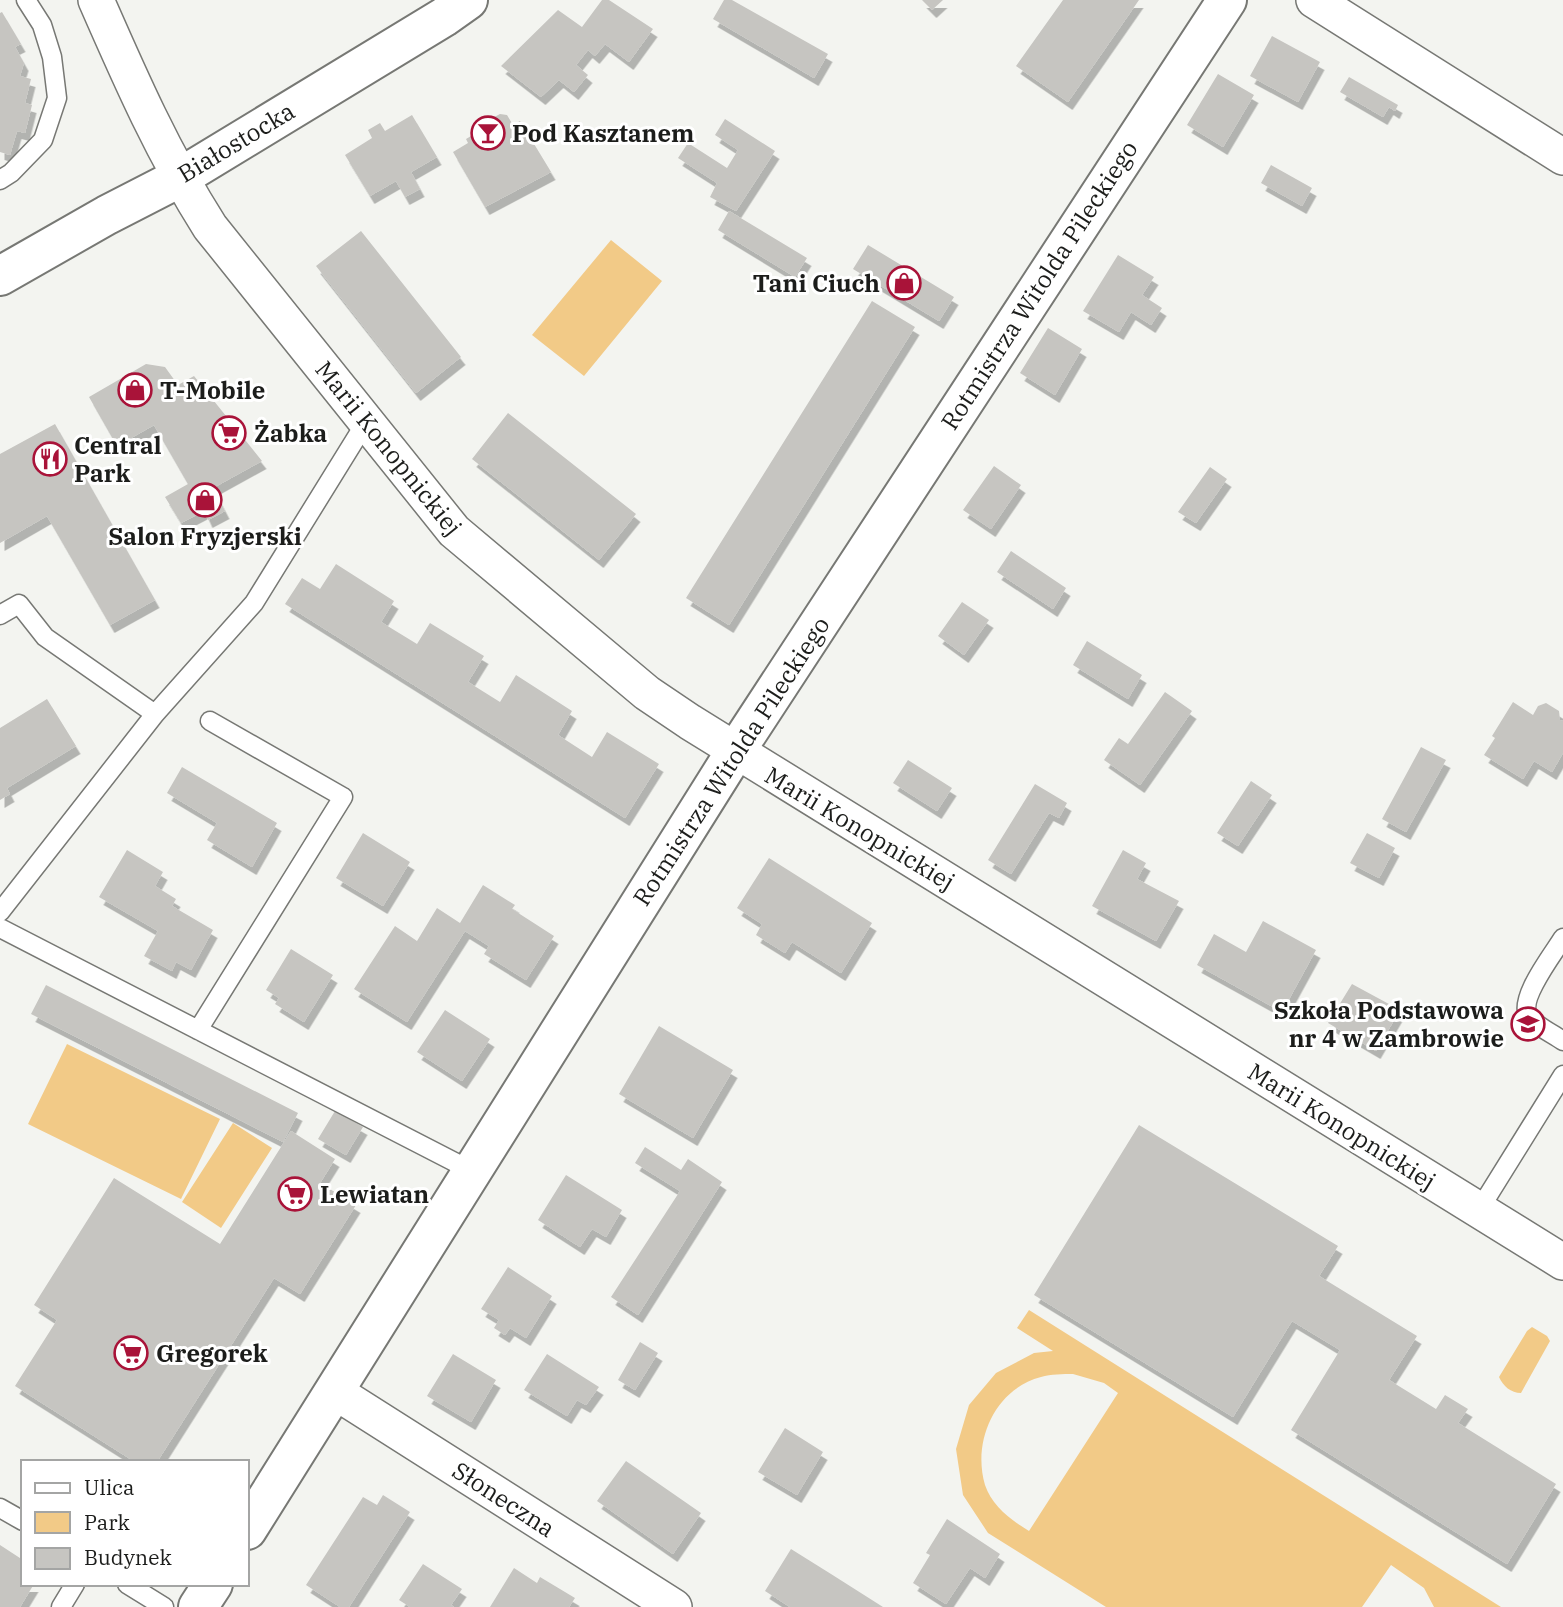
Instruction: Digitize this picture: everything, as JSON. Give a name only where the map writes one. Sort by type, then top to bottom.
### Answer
[{"type":"street","name":"Marii Konopnickiej","points":[[96,0],[144,109],[179,178],[210,227],[454,531],[647,693],[735,752],[1563,1262]]},
{"type":"street","name":"Białostocka","points":[[0,276],[107,215],[179,178],[468,0]]},
{"type":"street","name":"Rotmistrza Witolda Pileckiego","points":[[248,1528],[735,752],[1227,0]]},
{"type":"street","points":[[1314,0],[1563,156]]},
{"type":"street","name":"Słoneczna","points":[[334,1391],[674,1607]]},
{"type":"street","points":[[198,1607],[212,1586]]},
{"type":"lane","points":[[0,180],[11,173],[43,140],[57,98],[48,47],[41,25],[26,0]]},
{"type":"lane","points":[[0,912],[155,714],[254,604],[366,422]]},
{"type":"lane","points":[[0,615],[19,604],[45,637],[155,714]]},
{"type":"lane","points":[[198,1030],[343,797],[210,721]]},
{"type":"lane","points":[[0,928],[472,1171]]},
{"type":"lane","points":[[1563,938],[1536,981],[1528,998],[1526,1011],[1529,1018],[1563,1041]]},
{"type":"lane","points":[[1479,1210],[1563,1075]]},
{"type":"lane","points":[[0,1508],[21,1520]]},
{"type":"lane","points":[[61,1607],[74,1586]]},
{"type":"lane","points":[[130,1586],[164,1607]]},
{"type":"green space","points":[[611,240],[662,281],[584,376],[532,335]]},
{"type":"green space","points":[[67,1044],[220,1119],[181,1199],[28,1124]]},
{"type":"green space","points":[[233,1123],[272,1148],[221,1228],[182,1202]]},
{"type":"green space","points":[[1029,1310],[1501,1607],[1434,1607],[1424,1588],[1391,1565],[1362,1607],[1106,1607],[988,1533],[963,1495],[956,1449],[969,1405],[996,1373],[1034,1353],[1053,1351],[1017,1328]],"holes":[[[1073,1374],[1104,1383],[1118,1393],[1029,1531],[997,1506],[985,1485],[982,1451],[991,1419],[1011,1393],[1025,1383],[1041,1377]]]},
{"type":"green space","points":[[1532,1327],[1547,1336],[1550,1341],[1521,1393],[1517,1393],[1508,1388],[1499,1377]]},
{"type":"building","points":[[602,0],[609,0],[653,29],[629,62],[605,44],[595,56],[588,50],[576,65],[588,75],[574,92],[559,80],[541,97],[501,66],[558,10],[582,27]]},
{"type":"building","points":[[724,0],[732,0],[828,54],[814,78],[713,19]]},
{"type":"building","points":[[922,0],[943,0],[932,10]]},
{"type":"building","points":[[1063,0],[1139,0],[1068,102],[1016,66]]},
{"type":"building","points":[[2,12],[21,44],[15,47],[24,63],[20,76],[31,79],[25,103],[32,105],[25,133],[17,131],[10,155],[0,152]]},
{"type":"building","points":[[1272,36],[1320,62],[1298,102],[1250,76]]},
{"type":"building","points":[[1218,74],[1254,95],[1223,147],[1187,125]]},
{"type":"building","points":[[1349,77],[1398,105],[1395,111],[1389,107],[1383,117],[1340,92]]},
{"type":"building","points":[[500,114],[507,115],[513,125],[520,121],[551,172],[485,207],[453,152],[468,143],[466,139],[478,132],[479,125]]},
{"type":"building","points":[[412,115],[437,157],[411,172],[420,189],[405,197],[396,181],[370,196],[345,155],[372,138],[368,130],[380,123],[385,131]]},
{"type":"building","points":[[725,119],[775,151],[736,211],[710,197],[717,183],[678,158],[688,143],[727,168],[738,150],[715,135]]},
{"type":"building","points":[[1271,165],[1312,188],[1302,206],[1261,183]]},
{"type":"building","points":[[729,211],[807,258],[795,277],[718,230]]},
{"type":"building","points":[[361,231],[461,357],[416,393],[316,266]]},
{"type":"building","name":"Tani Ciuch","points":[[868,245],[954,297],[939,321],[853,269]]},
{"type":"building","points":[[1118,255],[1154,277],[1142,295],[1162,308],[1151,325],[1131,312],[1119,332],[1083,311]]},
{"type":"building","points":[[872,301],[915,327],[729,625],[686,598]]},
{"type":"building","points":[[1048,328],[1082,349],[1055,395],[1020,373]]},
{"type":"building","points":[[146,364],[165,367],[178,385],[194,376],[262,461],[213,488],[225,511],[208,520],[204,511],[181,523],[165,497],[188,484],[154,425],[117,446],[89,397]]},
{"type":"building","points":[[508,413],[636,514],[599,560],[472,459]]},
{"type":"building","points":[[55,424],[155,600],[110,625],[47,516],[0,543],[0,454]]},
{"type":"building","points":[[994,466],[1021,485],[991,529],[963,510]]},
{"type":"building","points":[[1210,467],[1227,479],[1196,523],[1178,512]]},
{"type":"building","points":[[1011,551],[1066,588],[1053,609],[997,572]]},
{"type":"building","points":[[336,564],[394,601],[381,622],[417,644],[430,623],[484,656],[468,682],[500,702],[516,675],[572,711],[558,735],[592,757],[607,732],[659,764],[625,818],[285,604],[302,578],[320,589]]},
{"type":"building","points":[[962,602],[989,620],[964,655],[938,636]]},
{"type":"building","points":[[1087,641],[1142,675],[1128,699],[1073,665]]},
{"type":"building","points":[[1165,692],[1192,711],[1140,785],[1104,760],[1119,738],[1128,744]]},
{"type":"building","points":[[47,699],[76,746],[7,788],[10,794],[0,800],[0,728]]},
{"type":"building","points":[[1513,702],[1533,715],[1538,706],[1546,703],[1559,711],[1560,720],[1563,721],[1563,753],[1552,772],[1534,761],[1523,779],[1484,755],[1495,738],[1492,736]]},
{"type":"building","points":[[1421,747],[1446,760],[1406,832],[1382,819]]},
{"type":"building","points":[[908,760],[952,788],[937,811],[893,783]]},
{"type":"building","points":[[182,767],[277,823],[252,867],[207,840],[217,823],[167,793]]},
{"type":"building","points":[[1251,781],[1272,795],[1238,846],[1217,833]]},
{"type":"building","points":[[1035,784],[1067,803],[1059,818],[1049,813],[1011,874],[988,860]]},
{"type":"building","points":[[363,833],[410,862],[383,906],[336,878]]},
{"type":"building","points":[[1367,833],[1395,848],[1379,878],[1350,863]]},
{"type":"building","points":[[127,850],[163,872],[155,886],[176,899],[172,906],[213,930],[191,970],[176,962],[172,971],[144,956],[158,931],[99,897]]},
{"type":"building","points":[[1123,850],[1146,863],[1137,879],[1179,901],[1156,941],[1092,906]]},
{"type":"building","points":[[769,858],[872,923],[841,973],[792,942],[785,953],[756,935],[762,924],[737,908]]},
{"type":"building","points":[[483,885],[515,905],[512,909],[554,936],[526,980],[484,954],[489,946],[465,931],[407,1022],[354,989],[395,926],[417,941],[437,908],[460,923]]},
{"type":"building","points":[[1263,921],[1316,950],[1282,1012],[1197,965],[1214,934],[1246,952]]},
{"type":"building","points":[[291,949],[333,975],[304,1022],[275,1004],[279,998],[266,990]]},
{"type":"building","points":[[1352,984],[1400,1010],[1376,1051],[1328,1023]]},
{"type":"building","points":[[46,985],[298,1113],[283,1142],[31,1014]]},
{"type":"building","points":[[445,1010],[490,1039],[462,1081],[417,1052]]},
{"type":"building","points":[[659,1026],[733,1070],[693,1138],[619,1094]]},
{"type":"building","points":[[335,1111],[363,1127],[346,1155],[318,1139]]},
{"type":"building","points":[[1139,1125],[1338,1246],[1319,1276],[1417,1336],[1389,1380],[1436,1409],[1445,1395],[1468,1409],[1458,1423],[1556,1484],[1507,1564],[1291,1430],[1340,1350],[1292,1321],[1233,1417],[1034,1295]]},
{"type":"building","name":"Gregorek","points":[[291,1131],[335,1159],[320,1183],[356,1205],[300,1294],[274,1278],[158,1460],[132,1460],[15,1386],[57,1320],[34,1305],[114,1178],[220,1244]]},
{"type":"building","points":[[645,1147],[681,1170],[688,1159],[722,1182],[638,1315],[611,1297],[680,1191],[635,1163]]},
{"type":"building","points":[[566,1175],[622,1210],[606,1237],[592,1229],[580,1247],[538,1220]]},
{"type":"building","points":[[508,1267],[552,1296],[526,1338],[510,1328],[505,1335],[494,1328],[499,1320],[481,1309]]},
{"type":"building","points":[[640,1342],[658,1353],[635,1390],[618,1380]]},
{"type":"building","points":[[453,1354],[496,1380],[471,1422],[427,1396]]},
{"type":"building","points":[[547,1354],[599,1387],[586,1405],[577,1400],[567,1416],[524,1390]]},
{"type":"building","points":[[785,1428],[823,1452],[797,1495],[758,1472]]},
{"type":"building","points":[[626,1461],[701,1513],[673,1554],[597,1501]]},
{"type":"building","points":[[383,1495],[410,1512],[349,1607],[340,1607],[306,1585],[363,1497],[377,1505]]},
{"type":"building","points":[[947,1519],[1000,1554],[985,1578],[970,1568],[946,1604],[913,1583],[930,1555],[926,1553]]},
{"type":"building","points":[[0,1545],[21,1559],[21,1586],[33,1586],[20,1607],[0,1607]]},
{"type":"building","points":[[791,1549],[883,1607],[790,1607],[765,1591]]},
{"type":"building","points":[[423,1564],[462,1589],[451,1605],[454,1607],[410,1607],[399,1600]]},
{"type":"building","points":[[514,1568],[537,1583],[540,1577],[575,1598],[569,1607],[490,1607]]},
{"type":"place","name":"Pod Kasztanem","points":[[488,133]]},
{"type":"place","name":"Tani Ciuch","points":[[904,283]]},
{"type":"place","name":"T-Mobile","points":[[135,390]]},
{"type":"place","name":"Żabka","points":[[229,433]]},
{"type":"place","name":"Central Park","points":[[50,459]]},
{"type":"place","name":"Salon Fryzjerski","points":[[205,500]]},
{"type":"place","name":"Szkoła Podstawowa nr 4 w Zambrowie","points":[[1528,1024]]},
{"type":"place","name":"Lewiatan","points":[[295,1194]]},
{"type":"place","name":"Gregorek","points":[[131,1353]]}]
